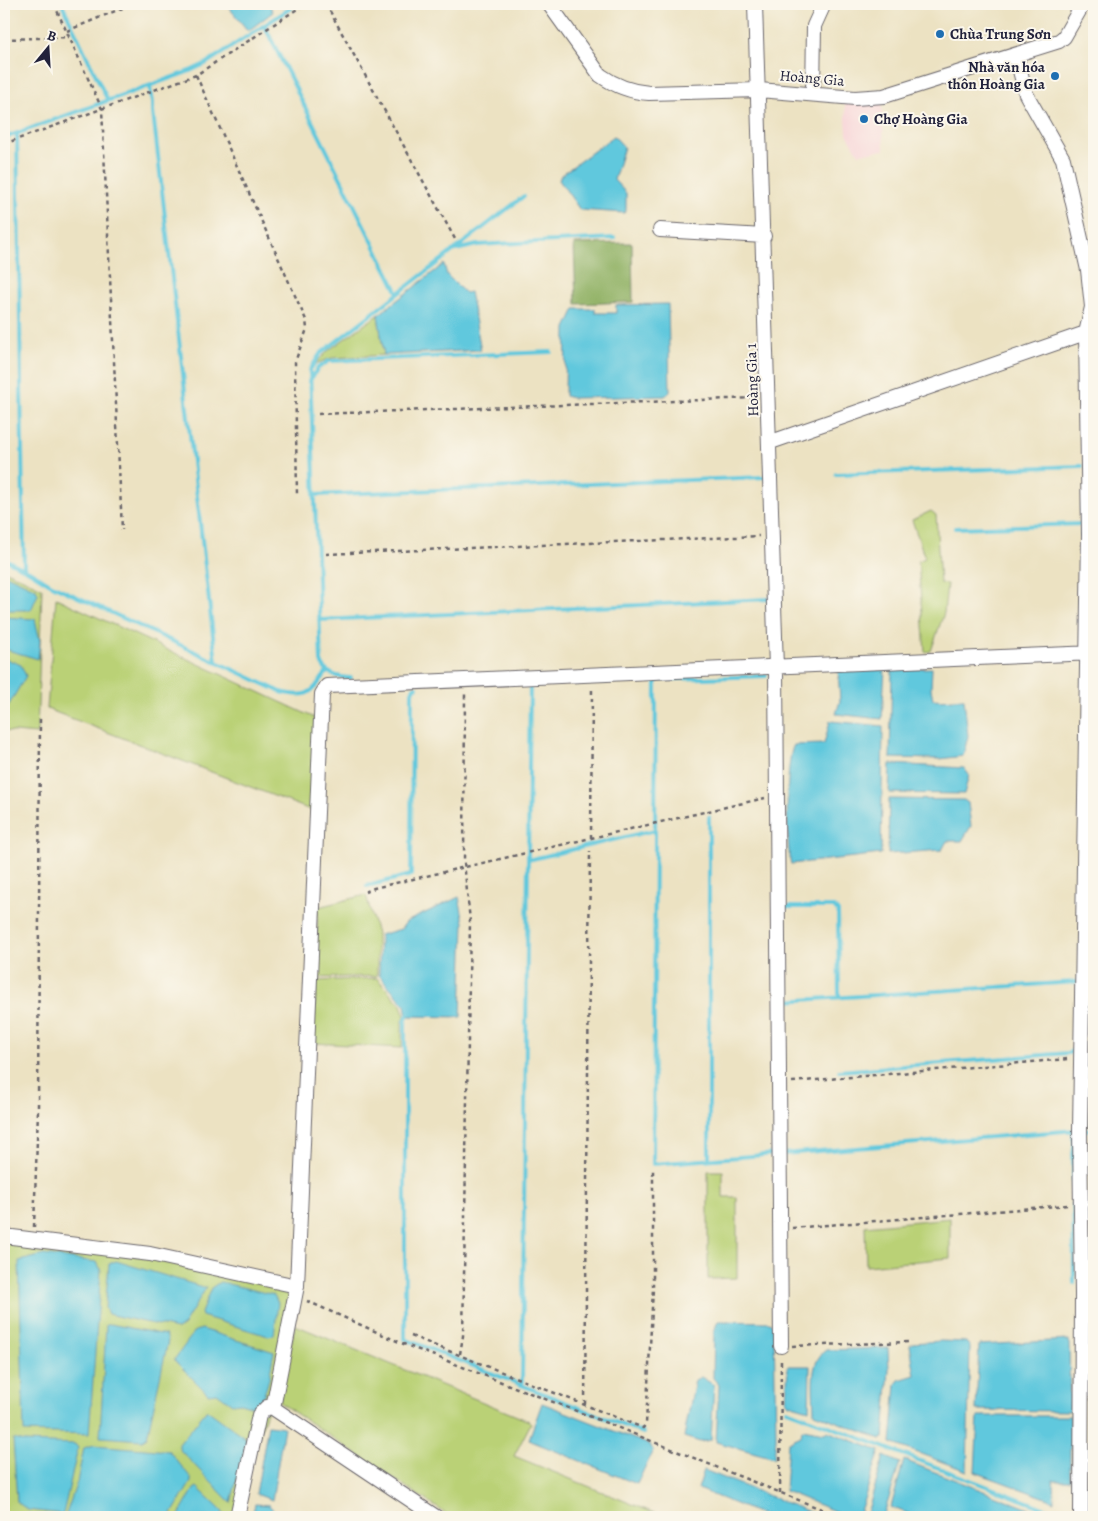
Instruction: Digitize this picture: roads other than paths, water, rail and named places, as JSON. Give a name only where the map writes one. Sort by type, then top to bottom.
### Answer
[{"type":"street","name":"Hoàng Gia","points":[[549,4],[600,74],[618,85],[649,93],[759,90],[855,98],[884,96],[1016,56],[1064,37],[1083,4]]},
{"type":"street","name":"Hoàng Gia 1","points":[[755,4],[771,442],[776,668],[781,1346]]},
{"type":"street","points":[[813,94],[814,26],[824,4]]},
{"type":"street","points":[[1016,56],[1026,94],[1063,159],[1088,270],[1092,307],[1090,332],[1091,654],[1081,1058],[1081,1517]]},
{"type":"street","points":[[660,230],[764,236]]},
{"type":"street","points":[[771,442],[1090,332]]},
{"type":"street","points":[[273,1408],[297,1291],[322,694],[326,686],[332,684],[776,668],[1091,654]]},
{"type":"street","points":[[4,1236],[156,1255],[297,1291]]},
{"type":"street","points":[[237,1517],[259,1415],[262,1409],[267,1406],[273,1408],[436,1517]]},
{"type":"water","points":[[226,4],[269,4],[273,12],[248,31]]},
{"type":"water","points":[[614,136],[624,147],[614,180],[626,193],[626,210],[624,213],[580,210],[559,180],[561,175]]},
{"type":"water","points":[[444,264],[447,275],[465,293],[470,292],[481,350],[384,355],[378,315]]},
{"type":"water","points":[[668,304],[670,392],[665,396],[572,398],[565,396],[566,328],[575,309],[595,309],[595,313],[616,313],[616,305]]},
{"type":"water","points":[[4,574],[36,589],[38,594],[31,610],[4,610]]},
{"type":"water","points":[[4,617],[35,619],[40,641],[38,659],[4,649]]},
{"type":"water","points":[[4,658],[21,665],[26,676],[4,713]]},
{"type":"water","points":[[932,668],[931,689],[933,699],[964,699],[968,736],[963,756],[940,759],[890,758],[892,669]]},
{"type":"water","points":[[885,669],[882,719],[836,714],[840,701],[838,671]]},
{"type":"water","points":[[830,721],[883,726],[881,854],[791,864],[787,803],[791,753],[794,745],[824,744]]},
{"type":"water","points":[[890,764],[964,768],[969,775],[964,794],[889,793]]},
{"type":"water","points":[[889,799],[964,800],[968,803],[971,826],[962,841],[947,841],[942,850],[888,854]]},
{"type":"water","points":[[459,897],[464,922],[461,1017],[407,1016],[405,1005],[379,975],[380,935],[401,929],[406,922]]},
{"type":"water","points":[[44,1255],[97,1262],[101,1270],[89,1434],[24,1432],[19,1261]]},
{"type":"water","points":[[116,1261],[206,1288],[183,1326],[177,1329],[108,1314],[105,1308],[109,1264]]},
{"type":"water","points":[[220,1282],[274,1295],[278,1303],[274,1335],[268,1336],[202,1316],[201,1313],[211,1288]]},
{"type":"water","points":[[718,1321],[770,1322],[774,1326],[776,1438],[774,1458],[716,1442],[719,1385],[713,1378],[714,1331]]},
{"type":"water","points":[[110,1324],[166,1335],[168,1341],[147,1437],[142,1440],[100,1437],[106,1325]]},
{"type":"water","points":[[202,1329],[274,1352],[266,1389],[254,1407],[240,1403],[232,1404],[217,1393],[208,1394],[174,1360],[195,1331]]},
{"type":"water","points":[[1069,1340],[1070,1411],[976,1410],[979,1345]]},
{"type":"water","points":[[966,1342],[970,1347],[967,1471],[891,1443],[896,1384],[899,1380],[915,1375],[910,1345],[912,1343]]},
{"type":"water","points":[[888,1348],[889,1369],[884,1438],[881,1439],[814,1413],[813,1378],[820,1355],[826,1350]]},
{"type":"water","points":[[788,1366],[810,1366],[809,1410],[789,1404],[786,1400]]},
{"type":"water","points":[[701,1377],[714,1385],[711,1440],[700,1442],[684,1437],[695,1380]]},
{"type":"water","points":[[542,1403],[650,1445],[653,1450],[637,1484],[531,1441],[529,1439]]},
{"type":"water","points":[[207,1410],[247,1439],[231,1503],[179,1449],[179,1444]]},
{"type":"water","points":[[978,1416],[1070,1416],[1070,1480],[1053,1480],[1054,1501],[975,1472]]},
{"type":"water","points":[[268,1425],[284,1427],[272,1500],[256,1494]]},
{"type":"water","points":[[802,1429],[825,1433],[827,1431],[880,1451],[858,1517],[849,1517],[785,1491],[788,1442],[801,1436]]},
{"type":"water","points":[[13,1439],[25,1442],[75,1444],[78,1448],[63,1514],[28,1510],[17,1502]]},
{"type":"water","points":[[94,1445],[169,1451],[191,1478],[191,1482],[170,1517],[65,1517],[77,1482],[84,1448]]},
{"type":"water","points":[[884,1456],[900,1463],[883,1517],[866,1517]]},
{"type":"water","points":[[904,1460],[1050,1517],[917,1517],[891,1507]]},
{"type":"water","points":[[704,1470],[822,1517],[768,1517],[698,1489]]},
{"type":"water","points":[[197,1487],[222,1511],[224,1517],[178,1517]]},
{"type":"water","points":[[255,1504],[269,1505],[279,1517],[252,1517]]},
{"type":"waterway","points":[[62,4],[108,101]]},
{"type":"waterway","points":[[4,138],[190,71],[205,64],[297,4]]},
{"type":"waterway","points":[[264,25],[398,293]]},
{"type":"waterway","points":[[150,86],[216,662]]},
{"type":"waterway","points":[[17,134],[24,569]]},
{"type":"waterway","points":[[351,678],[329,672],[321,661],[310,370],[320,354],[524,196]]},
{"type":"waterway","points":[[452,251],[477,245],[614,238]]},
{"type":"waterway","points":[[309,382],[318,368],[329,361],[551,352]]},
{"type":"waterway","points":[[836,474],[1082,466]]},
{"type":"waterway","points":[[314,495],[765,477]]},
{"type":"waterway","points":[[1082,507],[1082,543]]},
{"type":"waterway","points":[[955,528],[1082,524]]},
{"type":"waterway","points":[[4,559],[52,585],[281,692],[298,695],[304,694],[313,689],[327,672]]},
{"type":"waterway","points":[[319,620],[769,599]]},
{"type":"waterway","points":[[576,682],[766,676]]},
{"type":"waterway","points":[[656,679],[653,1164],[776,1154]]},
{"type":"waterway","points":[[522,1385],[530,684]]},
{"type":"waterway","points":[[367,886],[411,875],[412,692],[414,687],[417,687]]},
{"type":"waterway","points":[[709,817],[709,1159]]},
{"type":"waterway","points":[[528,860],[655,830]]},
{"type":"waterway","points":[[786,907],[834,907],[838,912],[839,997]]},
{"type":"waterway","points":[[784,1001],[1076,982]]},
{"type":"waterway","points":[[407,1016],[405,1022],[405,1339],[643,1433]]},
{"type":"waterway","points":[[839,1071],[1069,1053],[1075,1049]]},
{"type":"waterway","points":[[1084,1130],[1094,1129]]},
{"type":"waterway","points":[[782,1154],[1077,1130]]},
{"type":"waterway","points":[[1073,1133],[1074,1283]]},
{"type":"waterway","points":[[787,1410],[1067,1517]]},
{"type":"place","name":"Chùa Trung Sơn","points":[[940,34]]},
{"type":"place","name":"Nhà văn hóa thôn Hoàng Gia","points":[[1055,76]]},
{"type":"place","name":"Chợ Hoàng Gia","points":[[864,119]]}]
